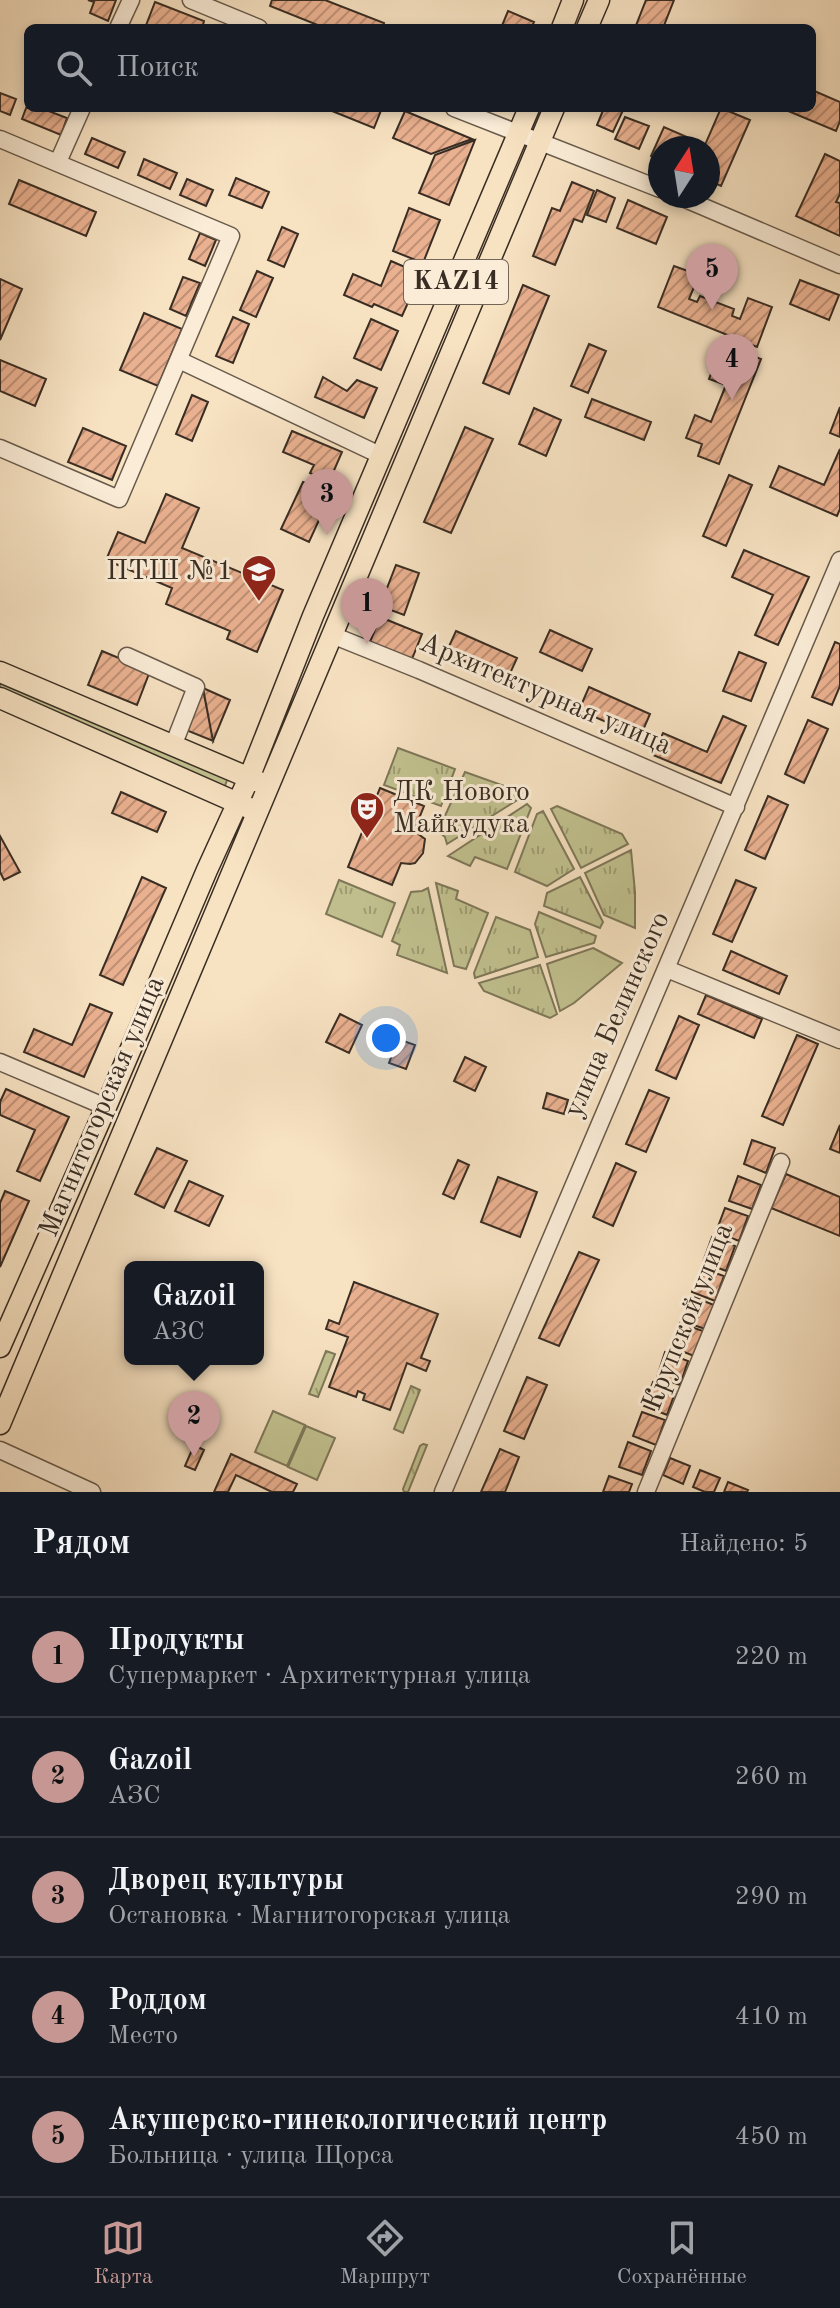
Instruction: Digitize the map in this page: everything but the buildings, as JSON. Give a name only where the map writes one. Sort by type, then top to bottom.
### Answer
[{"type":"main road","points":[[564,24],[573,0]]},
{"type":"main road","points":[[589,24],[599,0]]},
{"type":"main road","name":"Магнитогорская улица","points":[[0,1347],[249,778],[313,616],[527,112]]},
{"type":"main road","name":"Магнитогорская улица","points":[[0,1424],[552,112]]},
{"type":"main road","points":[[0,672],[270,786]]},
{"type":"main road","points":[[0,698],[258,812]]},
{"type":"street","points":[[120,24],[131,0]]},
{"type":"street","points":[[191,0],[249,24]]},
{"type":"street","points":[[58,162],[80,112]]},
{"type":"street","points":[[464,112],[648,184]]},
{"type":"street","points":[[0,139],[231,236],[119,499],[0,448]]},
{"type":"street","points":[[706,208],[840,265]]},
{"type":"street","points":[[179,360],[382,456]]},
{"type":"street","name":"улица Белинского","points":[[443,1492],[840,560]]},
{"type":"street","name":"Архитектурная улица","points":[[332,635],[736,807]]},
{"type":"street","points":[[127,656],[196,687],[173,746]]},
{"type":"street","points":[[667,969],[840,1040]]},
{"type":"street","points":[[0,1062],[106,1107]]},
{"type":"street","name":"Крупской улица","points":[[646,1492],[781,1162]]},
{"type":"street","points":[[0,1450],[92,1492]]},
{"type":"green space","points":[[0,677],[229,775],[223,791],[0,694]]},
{"type":"green space","points":[[398,748],[455,769],[441,806],[384,785]]},
{"type":"green space","points":[[465,772],[527,794],[447,844],[438,831]]},
{"type":"green space","points":[[527,804],[531,808],[507,869],[475,857],[470,866],[448,856]]},
{"type":"green space","points":[[557,806],[622,834],[628,844],[581,868],[551,809]]},
{"type":"green space","points":[[543,811],[574,869],[547,886],[515,872],[537,814]]},
{"type":"green space","points":[[631,850],[635,928],[604,915],[585,873]]},
{"type":"green space","points":[[580,877],[603,922],[600,928],[544,906],[547,893]]},
{"type":"green space","points":[[339,880],[395,903],[382,937],[326,914]]},
{"type":"green space","points":[[436,883],[458,891],[456,899],[488,913],[466,969],[454,966]]},
{"type":"green space","points":[[428,888],[447,973],[397,955],[400,945],[392,941],[411,892]]},
{"type":"green space","points":[[539,912],[596,936],[594,943],[546,957],[535,924]]},
{"type":"green space","points":[[496,917],[530,930],[538,957],[475,978],[474,973]]},
{"type":"green space","points":[[593,948],[622,963],[560,1011],[547,964]]},
{"type":"green space","points":[[540,965],[557,1014],[550,1018],[484,991],[479,983]]},
{"type":"green space","points":[[326,1351],[335,1354],[318,1397],[309,1394]]},
{"type":"green space","points":[[411,1386],[420,1390],[403,1433],[394,1429]]},
{"type":"green space","points":[[273,1411],[305,1425],[287,1466],[255,1452]]},
{"type":"green space","points":[[306,1426],[335,1438],[317,1480],[288,1467]]},
{"type":"green space","points":[[427,1445],[408,1492],[404,1492],[420,1446]]},
{"type":"place","name":"Акушерско-гинекологический центр","points":[[712,310]]},
{"type":"place","name":"Роддом","points":[[732,400]]},
{"type":"place","name":"Дворец культуры","points":[[327,535]]},
{"type":"place","name":"ПТШ №1","points":[[259,603]]},
{"type":"place","name":"Продукты","points":[[367,644]]},
{"type":"place","name":"ДК Нового Майкудука","points":[[367,840]]},
{"type":"place","name":"Gazoil","points":[[194,1457]]}]
